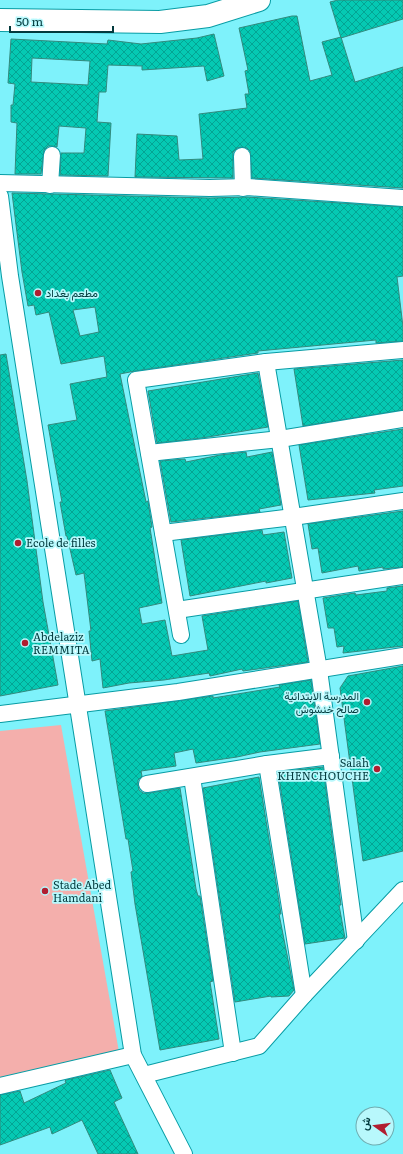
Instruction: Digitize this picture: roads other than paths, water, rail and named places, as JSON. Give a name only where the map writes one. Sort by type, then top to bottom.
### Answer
[{"type":"main road","points":[[0,20],[160,22],[208,16],[259,0]]},
{"type":"street","points":[[50,185],[52,155]]},
{"type":"street","points":[[242,156],[243,188]]},
{"type":"street","points":[[0,183],[243,188],[403,198]]},
{"type":"street","points":[[0,196],[5,276],[78,704],[133,1055],[184,1154]]},
{"type":"street","points":[[181,635],[136,380],[266,362],[403,350]]},
{"type":"street","points":[[266,362],[319,670],[356,941]]},
{"type":"street","points":[[149,453],[280,439],[403,419]]},
{"type":"street","points":[[163,533],[293,517],[403,501]]},
{"type":"street","points":[[177,610],[403,576]]},
{"type":"street","points":[[0,714],[178,692],[403,656]]},
{"type":"street","points":[[147,784],[267,764],[331,756]]},
{"type":"street","points":[[267,764],[304,995]]},
{"type":"street","points":[[192,777],[233,1053]]},
{"type":"street","points":[[144,1075],[259,1046],[304,995],[403,890]]},
{"type":"street","points":[[0,1086],[133,1055]]},
{"type":"place","name":"مطعم بغداد","points":[[38,293]]},
{"type":"place","name":"Ecole de filles","points":[[18,543]]},
{"type":"place","name":"Abdelaziz REMMITA","points":[[25,643]]},
{"type":"place","name":"المدرسة الابتدائية صالح خنشوش","points":[[367,702]]},
{"type":"place","name":"Salah KHENCHOUCHE","points":[[377,769]]},
{"type":"place","name":"Stade Abed Hamdani","points":[[45,891]]}]
